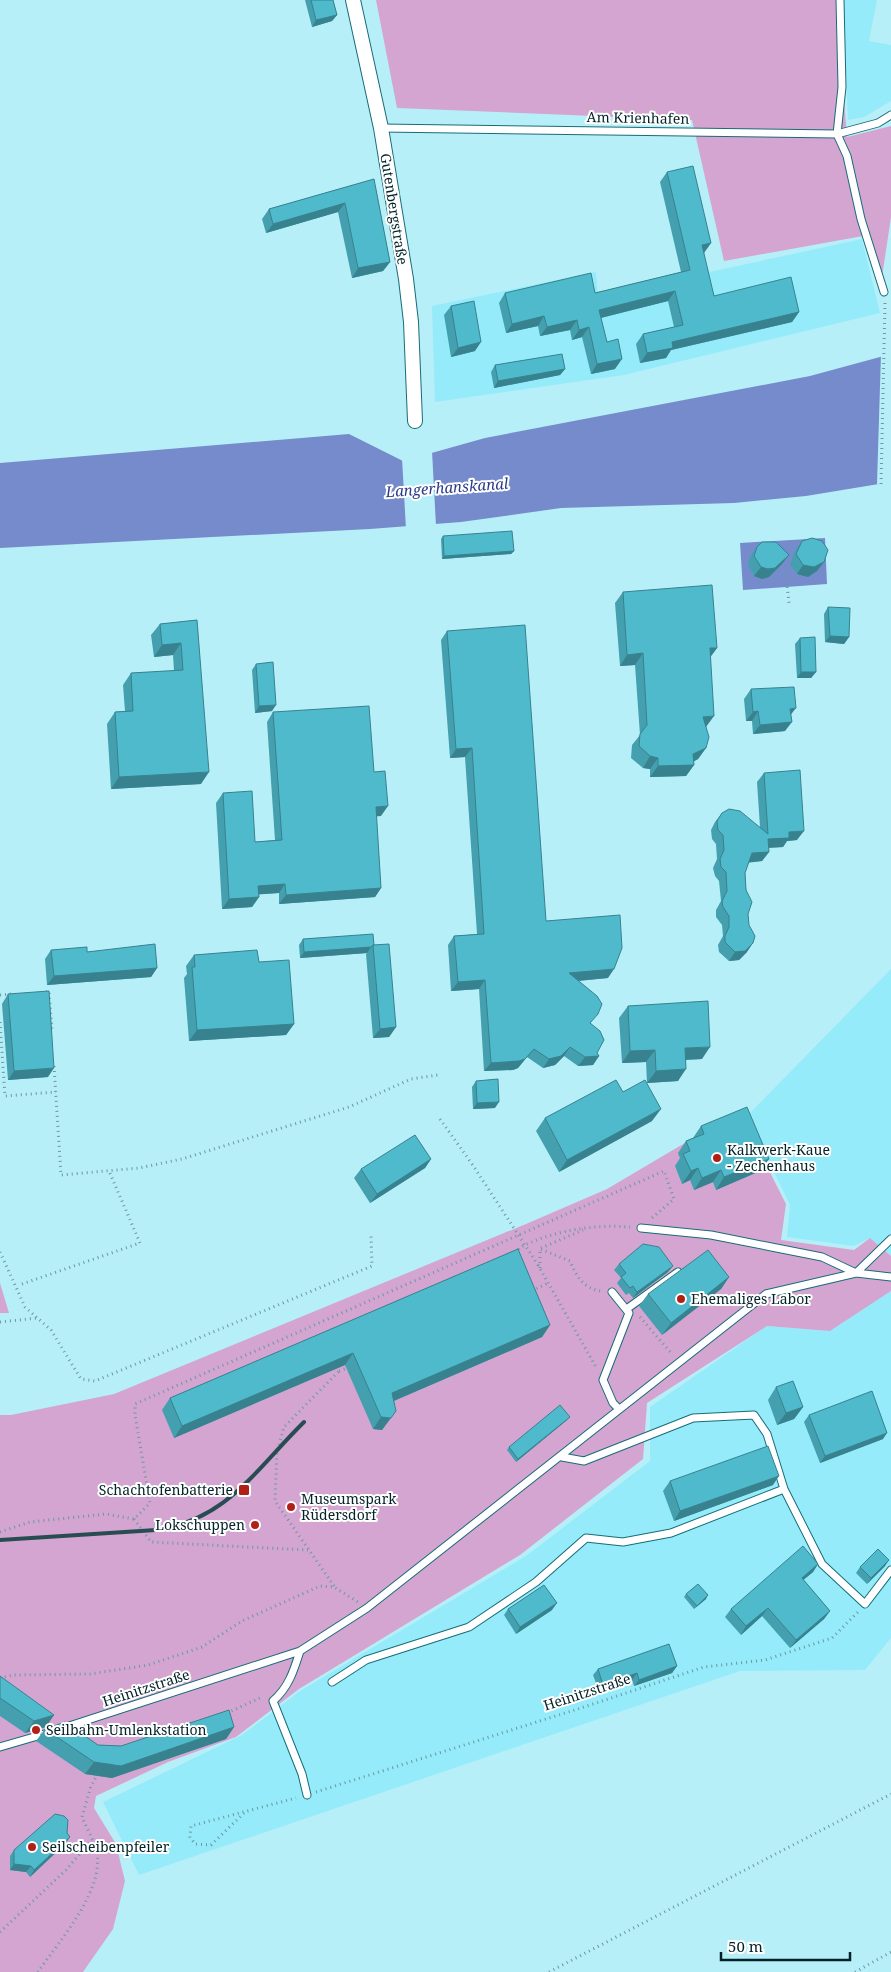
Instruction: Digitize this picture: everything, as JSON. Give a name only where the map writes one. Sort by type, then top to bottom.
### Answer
[{"type":"street","name":"Gutenbergstraße","points":[[353,0],[381,128],[411,322],[415,421]]},
{"type":"lane","points":[[840,0],[842,86],[837,134],[847,156],[861,219],[884,292]]},
{"type":"lane","name":"Am Krienhafen","points":[[381,128],[837,134],[878,122],[891,115]]},
{"type":"lane","points":[[641,1228],[711,1234],[822,1257],[856,1273],[891,1239]]},
{"type":"lane","points":[[619,1409],[613,1403],[603,1380],[628,1311],[679,1271]]},
{"type":"lane","name":"Heinitzstraße","points":[[0,1747],[300,1651],[367,1608],[766,1294],[856,1273],[891,1277]]},
{"type":"lane","points":[[612,1292],[628,1311]]},
{"type":"lane","points":[[562,1456],[584,1461],[693,1418],[754,1415],[768,1434],[784,1489],[822,1564],[865,1604],[891,1570]]},
{"type":"lane","points":[[332,1682],[366,1660],[469,1627],[536,1582],[586,1538],[622,1542],[671,1533],[784,1489]]},
{"type":"lane","points":[[300,1651],[291,1679],[283,1692],[273,1701],[302,1774],[307,1795]]},
{"type":"path","points":[[881,484],[885,328],[884,292]]},
{"type":"path","points":[[785,567],[789,603]]},
{"type":"path","points":[[39,992],[49,992],[52,1037]]},
{"type":"path","points":[[0,995],[20,994]]},
{"type":"path","points":[[0,1022],[5,1096],[56,1092]]},
{"type":"path","points":[[54,1065],[61,1175],[139,1168],[182,1159],[349,1107],[411,1079],[438,1074]]},
{"type":"path","points":[[440,1119],[539,1267],[603,1380]]},
{"type":"path","points":[[22,1284],[140,1243],[109,1171]]},
{"type":"path","points":[[134,1519],[150,1502],[135,1415],[136,1404],[664,1171],[674,1199],[641,1228],[594,1226],[540,1237],[519,1248],[516,1256]]},
{"type":"path","points":[[540,1249],[594,1226]]},
{"type":"path","points":[[0,1252],[25,1307],[51,1330],[81,1378],[94,1381],[372,1266],[371,1236]]},
{"type":"path","points":[[539,1267],[540,1249]]},
{"type":"path","points":[[540,1249],[570,1261],[576,1277],[593,1290],[612,1292]]},
{"type":"path","points":[[527,1284],[529,1292],[548,1283]]},
{"type":"path","points":[[628,1311],[637,1313],[679,1362]]},
{"type":"path","points":[[0,1322],[38,1318]]},
{"type":"path","points":[[357,1364],[339,1371],[284,1427],[277,1452],[274,1501],[334,1586],[367,1608]]},
{"type":"path","points":[[0,1532],[30,1522],[106,1514],[134,1519],[152,1542],[308,1550]]},
{"type":"path","points":[[0,1678],[13,1675],[90,1674],[148,1664],[202,1647],[242,1622],[320,1586],[334,1586]]},
{"type":"path","name":"Heinitzstraße","points":[[244,1813],[211,1845],[195,1844],[190,1837],[191,1826],[307,1795],[584,1707],[704,1666],[765,1660],[832,1638],[865,1604]]},
{"type":"path","points":[[222,1716],[266,1696]]},
{"type":"path","points":[[31,1727],[47,1738]]},
{"type":"path","points":[[38,1972],[83,1906],[98,1874],[97,1849],[82,1817],[91,1786],[100,1771]]},
{"type":"path","points":[[549,1972],[891,1794]]},
{"type":"path","points":[[0,1932],[66,1870],[92,1840]]},
{"type":"path","points":[[855,1972],[891,1952]]},
{"type":"shaded area","points":[[376,0],[836,0],[847,137],[891,126],[891,217],[882,277],[863,236],[724,261],[692,120],[397,108]]},
{"type":"shaded area","points":[[843,0],[877,0],[869,41],[891,45],[891,101],[864,117],[848,120]]},
{"type":"shaded area","points":[[862,239],[880,313],[624,375],[435,402],[432,306],[596,272],[598,296]]},
{"type":"shaded area","points":[[891,969],[891,1256],[870,1238],[854,1246],[787,1237],[790,1205],[747,1116]]},
{"type":"shaded area","name":"Museumspark Rüdersdorf","points":[[739,1111],[786,1204],[781,1240],[854,1250],[870,1238],[891,1256],[891,1291],[830,1331],[767,1326],[647,1403],[643,1459],[520,1555],[299,1689],[236,1737],[168,1762],[96,1796],[94,1808],[116,1844],[125,1881],[113,1929],[83,1972],[0,1972],[0,1415],[11,1415],[114,1394],[607,1189]]},
{"type":"shaded area","points":[[0,1283],[9,1313],[0,1313]]},
{"type":"shaded area","points":[[891,1291],[891,1638],[865,1670],[740,1671],[139,1875],[103,1802],[242,1735],[300,1691],[526,1556],[650,1461],[650,1407],[767,1326],[830,1331]]},
{"type":"water","name":"Langerhanskanal","points":[[891,354],[891,482],[806,496],[734,503],[561,508],[461,522],[370,529],[0,548],[0,463],[349,434],[403,461],[485,438],[810,376]]},
{"type":"water","points":[[825,538],[827,584],[743,590],[740,543]]},
{"type":"pier","points":[[891,351],[891,484],[877,484],[881,354]]},
{"type":"pier","points":[[432,451],[436,526],[406,529],[402,458]]},
{"type":"building","points":[[311,0],[333,0],[337,15],[316,20]]},
{"type":"building","points":[[693,166],[711,243],[702,245],[714,296],[791,277],[799,312],[672,342],[673,348],[647,353],[643,334],[683,325],[675,291],[599,310],[607,342],[618,339],[622,359],[597,364],[589,327],[579,330],[577,320],[547,327],[544,316],[512,324],[505,293],[591,273],[595,293],[690,270],[667,172]]},
{"type":"building","points":[[374,179],[390,262],[358,268],[345,203],[273,224],[269,209]]},
{"type":"building","points":[[474,301],[481,342],[458,348],[451,306]]},
{"type":"building","points":[[562,354],[565,369],[498,381],[495,365]]},
{"type":"building","points":[[512,531],[514,551],[444,556],[443,536]]},
{"type":"building","points":[[812,538],[822,541],[828,550],[824,562],[814,567],[803,565],[796,554],[802,541]]},
{"type":"building","points":[[762,542],[776,542],[789,555],[775,568],[761,567],[754,556],[757,547]]},
{"type":"building","points":[[712,585],[717,648],[710,648],[714,716],[703,717],[709,737],[706,748],[693,754],[694,765],[658,766],[658,758],[650,756],[639,746],[640,734],[647,725],[643,653],[627,655],[623,592]]},
{"type":"building","points":[[828,607],[850,608],[849,637],[830,636]]},
{"type":"building","points":[[197,620],[209,772],[119,777],[115,712],[133,711],[131,673],[183,670],[181,643],[162,645],[160,624]]},
{"type":"building","points":[[525,625],[546,921],[620,915],[622,948],[614,969],[569,973],[597,996],[602,1004],[598,1014],[590,1023],[600,1031],[604,1040],[597,1053],[599,1056],[585,1057],[570,1047],[561,1056],[549,1059],[534,1049],[525,1059],[519,1061],[491,1063],[485,980],[458,982],[454,936],[484,934],[472,748],[456,749],[447,631]]},
{"type":"building","points":[[815,637],[816,672],[801,672],[800,638]]},
{"type":"building","points":[[273,662],[276,705],[259,706],[256,664]]},
{"type":"building","points":[[794,687],[796,708],[790,709],[792,722],[760,725],[758,711],[753,712],[751,689]]},
{"type":"building","points":[[369,706],[374,772],[385,771],[388,806],[376,807],[381,888],[286,895],[285,884],[258,886],[259,897],[229,899],[223,793],[252,791],[255,842],[282,840],[273,712]]},
{"type":"building","points":[[800,770],[804,831],[789,832],[789,838],[768,839],[769,852],[752,853],[745,873],[746,890],[752,902],[748,914],[749,925],[755,936],[753,943],[745,951],[735,952],[725,942],[725,936],[729,927],[729,916],[723,907],[722,901],[727,891],[726,872],[721,867],[720,859],[724,850],[723,835],[718,830],[717,821],[722,813],[729,809],[740,811],[768,834],[764,773]]},
{"type":"building","points":[[373,934],[374,945],[371,947],[304,952],[303,939]]},
{"type":"building","points":[[155,944],[157,968],[54,976],[51,950],[87,947],[87,952]]},
{"type":"building","points":[[389,944],[396,1027],[380,1029],[373,945]]},
{"type":"building","points":[[257,950],[259,962],[289,960],[294,1024],[197,1030],[192,967],[195,967],[194,955]]},
{"type":"building","points":[[49,991],[54,1068],[14,1071],[8,994]]},
{"type":"building","points":[[708,1001],[710,1047],[685,1048],[686,1069],[656,1071],[655,1050],[630,1051],[628,1006]]},
{"type":"building","points":[[498,1079],[499,1102],[477,1103],[476,1081]]},
{"type":"building","points":[[616,1080],[623,1092],[645,1080],[661,1109],[567,1160],[545,1118]]},
{"type":"building","name":"Kalkwerk-Kaue - Zechenhaus","points":[[747,1107],[769,1159],[724,1177],[721,1170],[702,1178],[698,1168],[691,1171],[683,1154],[690,1151],[686,1141],[704,1134],[701,1126]]},
{"type":"building","points":[[415,1135],[431,1159],[377,1194],[361,1169]]},
{"type":"building","points":[[643,1244],[659,1247],[673,1266],[637,1292],[633,1286],[630,1288],[621,1277],[626,1273],[619,1264]]},
{"type":"building","points":[[518,1249],[550,1325],[392,1393],[396,1411],[391,1418],[381,1417],[353,1353],[182,1426],[170,1398]]},
{"type":"building","name":"Ehemaliges Labor","points":[[708,1250],[729,1277],[671,1323],[648,1294]]},
{"type":"building","points":[[793,1381],[803,1407],[786,1413],[776,1387]]},
{"type":"building","points":[[872,1391],[887,1433],[825,1456],[809,1415]]},
{"type":"building","points":[[560,1405],[570,1417],[518,1459],[509,1447]]},
{"type":"building","points":[[768,1446],[779,1476],[680,1511],[670,1481]]},
{"type":"building","points":[[803,1546],[818,1564],[802,1578],[830,1611],[796,1640],[768,1608],[746,1626],[731,1609]]},
{"type":"building","points":[[878,1549],[889,1560],[871,1578],[860,1567]]},
{"type":"building","points":[[698,1584],[708,1595],[697,1606],[686,1594]]},
{"type":"building","points":[[544,1585],[557,1603],[520,1627],[508,1609]]},
{"type":"building","points":[[669,1644],[677,1666],[639,1680],[637,1673],[603,1685],[598,1669]]},
{"type":"building","points":[[0,1676],[54,1715],[34,1721],[0,1698]]},
{"type":"building","points":[[229,1710],[234,1727],[121,1766],[94,1762],[45,1729],[65,1722],[98,1745],[121,1746]]},
{"type":"building","name":"Seilscheibenpfeiler","points":[[55,1814],[64,1816],[68,1820],[67,1833],[70,1837],[34,1870],[31,1866],[14,1864],[14,1850]]},
{"type":"railway","points":[[0,1540],[156,1530],[181,1524],[202,1516],[239,1490],[304,1422]]},
{"type":"place","name":"Kalkwerk-Kaue - Zechenhaus","points":[[717,1158]]},
{"type":"place","name":"Ehemaliges Labor","points":[[681,1299]]},
{"type":"place","name":"Schachtofenbatterie","points":[[244,1490]]},
{"type":"place","name":"Museumspark Rüdersdorf","points":[[291,1507]]},
{"type":"place","name":"Lokschuppen","points":[[255,1525]]},
{"type":"place","name":"Seilbahn-Umlenkstation","points":[[36,1730]]},
{"type":"place","name":"Seilscheibenpfeiler","points":[[32,1847]]}]
